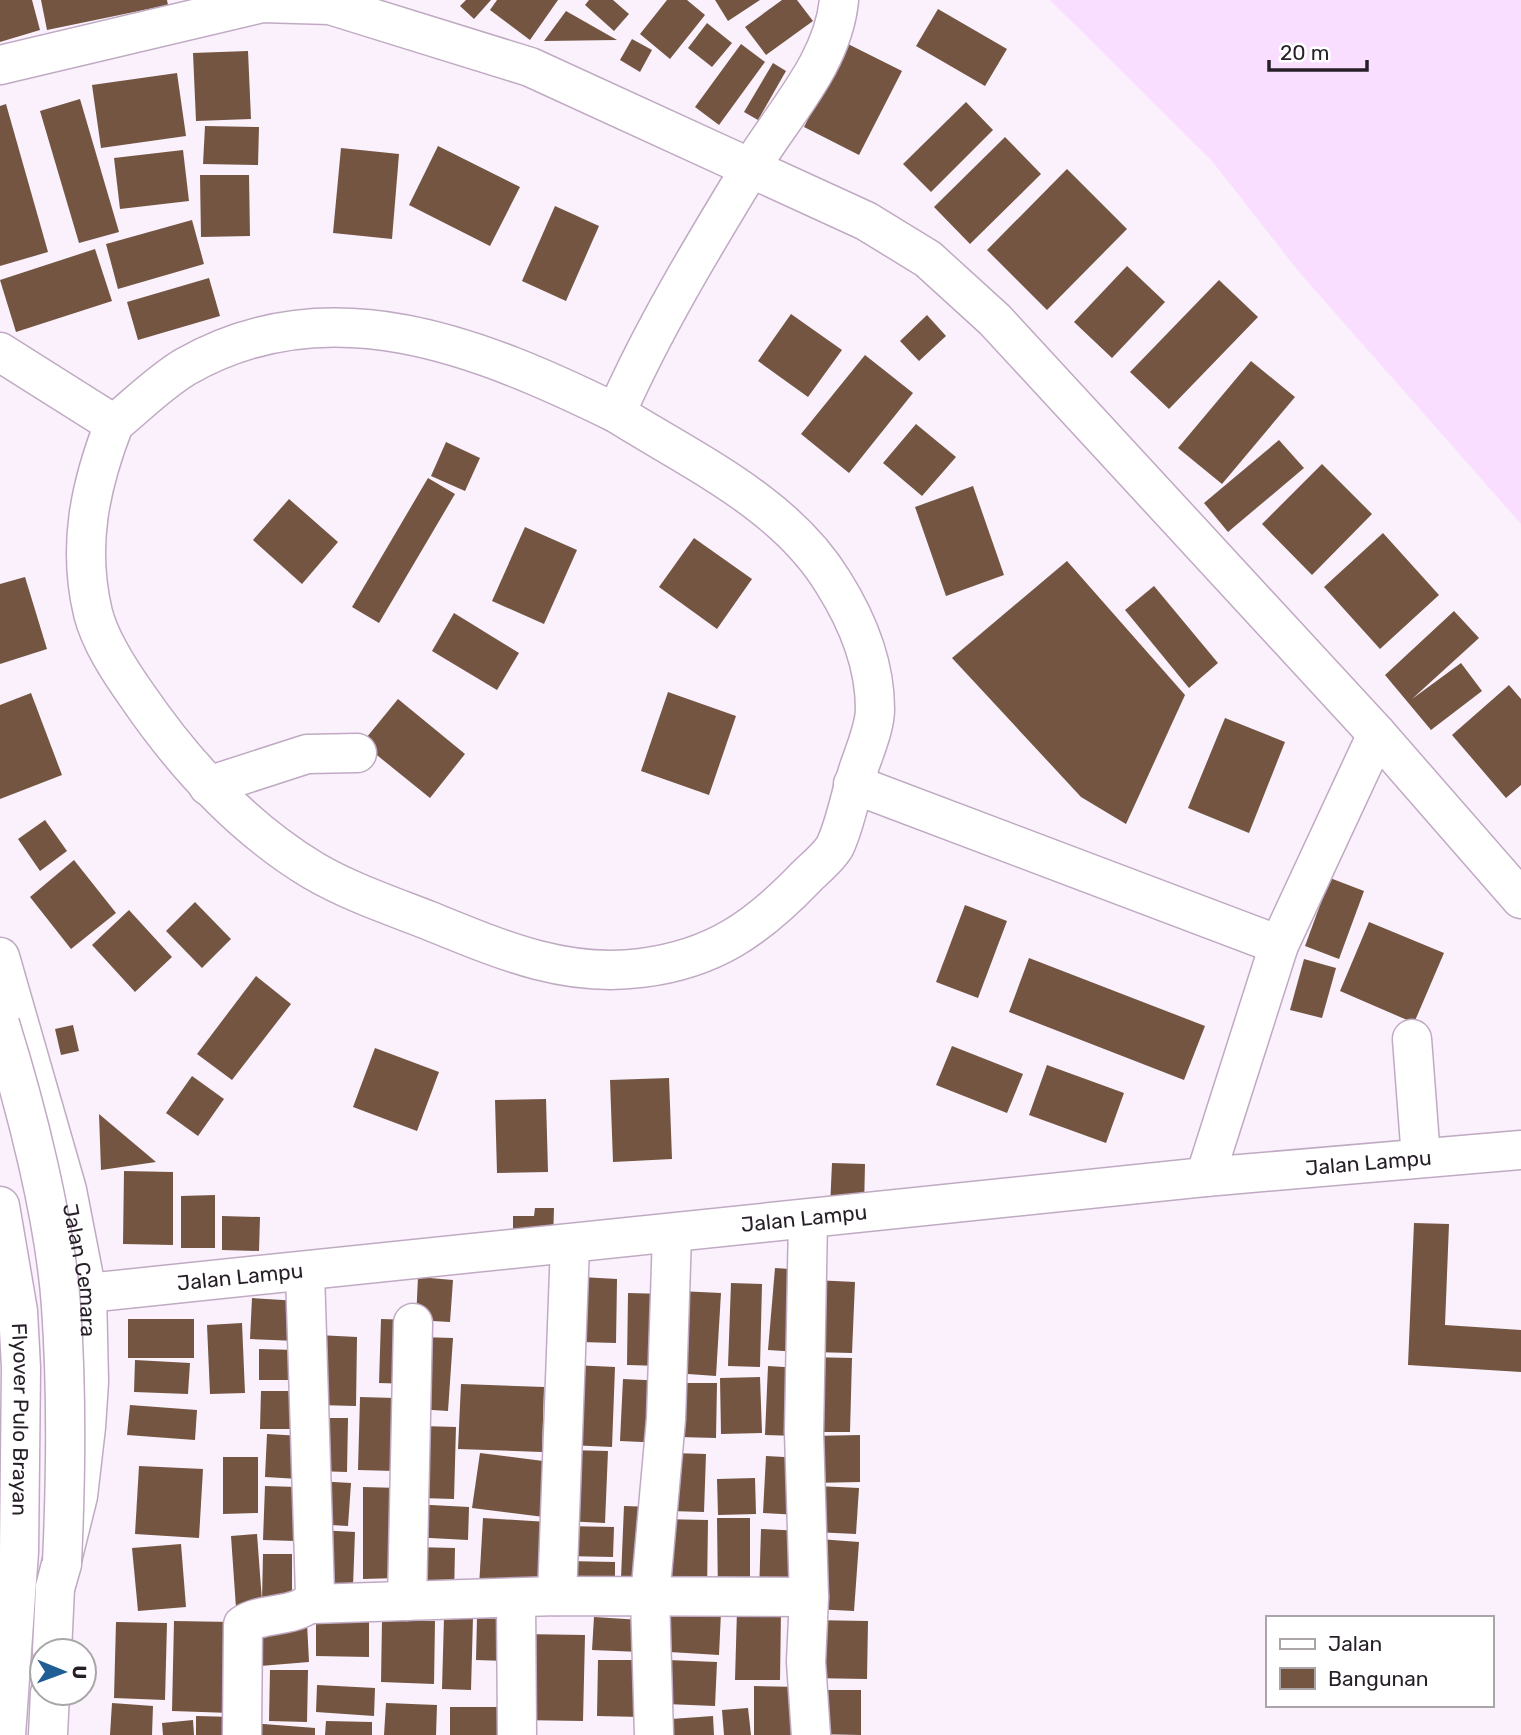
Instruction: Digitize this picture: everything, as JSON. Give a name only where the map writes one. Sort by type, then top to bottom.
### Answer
[{"type":"main road","points":[[616,413],[636,369],[750,167],[829,47],[839,0]]},
{"type":"main road","points":[[0,65],[262,3],[333,3],[530,67],[866,221],[895,237],[952,279],[995,320],[1377,734],[1521,899]]},
{"type":"main road","points":[[335,325],[425,337],[508,363],[616,413],[754,500],[797,533],[832,580],[855,623],[872,679],[875,713],[834,848],[777,907],[734,940],[690,959],[638,969],[565,968],[500,951],[314,871],[251,825],[208,786],[172,746],[126,680],[94,616],[85,562],[87,512],[96,470],[114,424],[184,368],[245,339],[335,325]]},
{"type":"main road","points":[[0,352],[114,424]]},
{"type":"main road","points":[[1205,1177],[1279,945],[1377,734]]},
{"type":"main road","points":[[208,786],[307,754],[357,753]]},
{"type":"main road","points":[[853,784],[1279,945]]},
{"type":"main road","name":"Jalan Cemara","points":[[0,957],[68,1190],[87,1293],[89,1382],[86,1427],[78,1496],[59,1575],[53,1637]]},
{"type":"main road","name":"Flyover Pulo Brayan","points":[[0,1024],[43,1192],[61,1303],[66,1474],[59,1575]]},
{"type":"main road","points":[[1412,1039],[1421,1158]]},
{"type":"main road","name":"Jalan Lampu","points":[[87,1293],[570,1245],[1205,1177],[1521,1150]]},
{"type":"main road","name":"Flyover Pulo Brayan","points":[[0,1206],[18,1311],[17,1594]]},
{"type":"main road","points":[[808,1219],[804,1432],[810,1597],[806,1662],[811,1735]]},
{"type":"main road","points":[[654,1735],[650,1597],[666,1419],[672,1234]]},
{"type":"main road","points":[[557,1596],[570,1245]]},
{"type":"main road","points":[[305,1272],[315,1594],[312,1604]]},
{"type":"main road","points":[[407,1601],[414,1323]]},
{"type":"main road","points":[[0,1344],[3,1464],[17,1594],[6,1649],[6,1735]]},
{"type":"main road","points":[[242,1735],[243,1625],[257,1617],[304,1609],[312,1604],[557,1596],[810,1597]]},
{"type":"main road","points":[[516,1599],[517,1735]]},
{"type":"main road","points":[[48,1735],[49,1707]]},
{"type":"shaded area","points":[[1050,0],[1521,0],[1521,524],[1299,272],[1212,161]]},
{"type":"building","points":[[0,0],[32,0],[40,30],[0,42]]},
{"type":"building","points":[[41,0],[167,0],[168,5],[47,30]]},
{"type":"building","points":[[466,0],[491,0],[474,19],[460,6]]},
{"type":"building","points":[[497,0],[558,0],[530,40],[490,10]]},
{"type":"building","points":[[589,0],[613,0],[629,14],[614,31],[585,5]]},
{"type":"building","points":[[667,0],[687,0],[705,15],[670,59],[640,34]]},
{"type":"building","points":[[715,0],[760,0],[728,21]]},
{"type":"building","points":[[782,0],[797,0],[813,21],[766,55],[745,27]]},
{"type":"building","points":[[938,9],[1007,49],[985,86],[916,46]]},
{"type":"building","points":[[566,11],[617,40],[544,41]]},
{"type":"building","points":[[707,23],[732,43],[712,67],[688,48]]},
{"type":"building","points":[[632,39],[652,50],[640,72],[620,60]]},
{"type":"building","points":[[846,43],[902,71],[859,155],[804,127]]},
{"type":"building","points":[[741,44],[765,62],[719,125],[695,107]]},
{"type":"building","points":[[248,51],[251,119],[196,121],[193,53]]},
{"type":"building","points":[[773,63],[786,71],[758,120],[744,112]]},
{"type":"building","points":[[177,73],[186,136],[101,148],[92,85]]},
{"type":"building","points":[[80,99],[119,232],[79,243],[40,111]]},
{"type":"building","points":[[966,102],[993,130],[931,192],[903,164]]},
{"type":"building","points":[[6,104],[48,252],[0,266],[0,106]]},
{"type":"building","points":[[205,126],[259,127],[258,165],[203,164]]},
{"type":"building","points":[[1005,137],[1041,174],[970,244],[934,207]]},
{"type":"building","points":[[438,146],[520,187],[490,246],[409,205]]},
{"type":"building","points":[[341,148],[399,154],[392,239],[333,233]]},
{"type":"building","points":[[183,150],[189,201],[120,209],[114,158]]},
{"type":"building","points":[[1067,169],[1127,229],[1047,310],[987,250]]},
{"type":"building","points":[[200,175],[249,175],[250,236],[201,237]]},
{"type":"building","points":[[555,206],[599,226],[566,301],[522,281]]},
{"type":"building","points":[[192,220],[204,264],[118,289],[106,244]]},
{"type":"building","points":[[95,249],[112,301],[16,332],[0,280]]},
{"type":"building","points":[[1127,266],[1165,302],[1112,358],[1074,322]]},
{"type":"building","points":[[209,278],[220,316],[138,340],[127,302]]},
{"type":"building","points":[[1219,280],[1258,317],[1169,409],[1130,372]]},
{"type":"building","points":[[791,314],[842,350],[808,397],[758,361]]},
{"type":"building","points":[[927,315],[946,336],[919,361],[900,341]]},
{"type":"building","points":[[865,355],[913,393],[849,473],[801,434]]},
{"type":"building","points":[[1251,361],[1295,397],[1222,484],[1178,448]]},
{"type":"building","points":[[916,424],[956,457],[922,496],[883,463]]},
{"type":"building","points":[[1279,440],[1304,468],[1228,532],[1204,503]]},
{"type":"building","points":[[446,442],[480,458],[465,491],[431,476]]},
{"type":"building","points":[[1322,464],[1372,514],[1312,575],[1262,524]]},
{"type":"building","points":[[428,478],[455,494],[379,623],[352,607]]},
{"type":"building","points":[[973,486],[1004,575],[946,596],[915,507]]},
{"type":"building","points":[[289,499],[338,542],[302,584],[253,540]]},
{"type":"building","points":[[525,527],[577,550],[544,624],[492,601]]},
{"type":"building","points":[[1383,533],[1439,595],[1380,649],[1324,587]]},
{"type":"building","points":[[694,538],[752,579],[717,629],[659,587]]},
{"type":"building","points":[[1067,561],[1185,695],[1126,824],[1081,797],[952,658]]},
{"type":"building","points":[[25,577],[47,649],[0,664],[0,584]]},
{"type":"building","points":[[1154,586],[1218,663],[1189,688],[1125,610]]},
{"type":"building","points":[[1454,611],[1479,638],[1412,699],[1461,663],[1482,691],[1431,730],[1385,675]]},
{"type":"building","points":[[454,613],[519,653],[497,690],[432,651]]},
{"type":"building","points":[[1509,685],[1521,699],[1521,785],[1506,798],[1452,735]]},
{"type":"building","points":[[668,692],[736,716],[709,795],[641,771]]},
{"type":"building","points":[[31,693],[62,775],[0,799],[0,705]]},
{"type":"building","points":[[398,699],[465,754],[430,798],[362,743]]},
{"type":"building","points":[[1225,718],[1285,742],[1249,833],[1188,808]]},
{"type":"building","points":[[45,820],[67,851],[40,871],[18,839]]},
{"type":"building","points":[[74,860],[116,913],[71,949],[30,897]]},
{"type":"building","points":[[1330,878],[1364,891],[1339,959],[1305,946]]},
{"type":"building","points":[[195,902],[231,939],[202,968],[166,931]]},
{"type":"building","points":[[965,905],[1007,921],[978,998],[936,982]]},
{"type":"building","points":[[129,910],[172,957],[135,992],[92,945]]},
{"type":"building","points":[[1369,922],[1444,953],[1414,1023],[1340,991]]},
{"type":"building","points":[[1029,958],[1205,1026],[1184,1080],[1009,1012]]},
{"type":"building","points":[[1304,959],[1336,968],[1322,1018],[1290,1010]]},
{"type":"building","points":[[256,976],[291,1004],[232,1080],[197,1054]]},
{"type":"building","points":[[73,1025],[79,1051],[61,1055],[55,1029]]},
{"type":"building","points":[[952,1046],[1023,1074],[1007,1113],[936,1085]]},
{"type":"building","points":[[375,1048],[439,1072],[417,1131],[353,1107]]},
{"type":"building","points":[[1047,1065],[1124,1093],[1106,1143],[1029,1115]]},
{"type":"building","points":[[192,1076],[224,1099],[198,1136],[166,1113]]},
{"type":"building","points":[[669,1078],[672,1159],[613,1162],[610,1080]]},
{"type":"building","points":[[546,1099],[548,1172],[497,1173],[495,1100]]},
{"type":"building","points":[[99,1114],[156,1162],[101,1170]]},
{"type":"building","points":[[832,1163],[865,1164],[864,1208],[830,1208]]},
{"type":"building","points":[[124,1171],[173,1172],[173,1245],[123,1244]]},
{"type":"building","points":[[215,1195],[215,1248],[181,1248],[181,1196]]},
{"type":"building","points":[[535,1208],[554,1208],[553,1241],[513,1240],[513,1216],[534,1216]]},
{"type":"building","points":[[222,1216],[260,1217],[259,1251],[222,1250]]},
{"type":"building","points":[[1414,1223],[1449,1224],[1445,1325],[1521,1330],[1521,1372],[1408,1365]]},
{"type":"building","points":[[775,1268],[805,1270],[799,1352],[768,1350]]},
{"type":"building","points":[[418,1277],[453,1280],[450,1322],[416,1320]]},
{"type":"building","points":[[581,1277],[617,1279],[616,1343],[580,1342]]},
{"type":"building","points":[[814,1280],[855,1282],[852,1353],[811,1352]]},
{"type":"building","points":[[731,1283],[762,1284],[760,1367],[728,1366]]},
{"type":"building","points":[[679,1291],[721,1293],[716,1376],[674,1373]]},
{"type":"building","points":[[628,1293],[665,1294],[663,1366],[627,1365]]},
{"type":"building","points":[[252,1298],[299,1301],[297,1341],[250,1339]]},
{"type":"building","points":[[128,1319],[194,1319],[194,1358],[128,1358]]},
{"type":"building","points":[[381,1319],[412,1320],[410,1384],[379,1383]]},
{"type":"building","points":[[242,1323],[245,1393],[210,1394],[207,1325]]},
{"type":"building","points":[[318,1335],[357,1337],[356,1406],[317,1405]]},
{"type":"building","points":[[421,1337],[453,1338],[448,1411],[417,1409]]},
{"type":"building","points":[[259,1349],[295,1350],[294,1380],[259,1380]]},
{"type":"building","points":[[808,1357],[852,1358],[850,1432],[806,1432]]},
{"type":"building","points":[[135,1360],[190,1363],[188,1394],[134,1392]]},
{"type":"building","points":[[572,1365],[615,1367],[612,1447],[569,1445]]},
{"type":"building","points":[[768,1366],[800,1368],[798,1436],[765,1435]]},
{"type":"building","points":[[760,1377],[762,1433],[721,1434],[720,1378]]},
{"type":"building","points":[[623,1379],[666,1381],[664,1443],[620,1441]]},
{"type":"building","points":[[680,1383],[717,1383],[716,1438],[679,1437]]},
{"type":"building","points":[[461,1384],[544,1387],[542,1452],[458,1449]]},
{"type":"building","points":[[261,1391],[296,1391],[296,1429],[260,1429]]},
{"type":"building","points":[[360,1397],[395,1398],[394,1471],[358,1470]]},
{"type":"building","points":[[130,1405],[197,1410],[195,1440],[127,1435]]},
{"type":"building","points":[[317,1418],[348,1418],[347,1472],[316,1471]]},
{"type":"building","points":[[422,1426],[456,1427],[454,1499],[421,1498]]},
{"type":"building","points":[[267,1434],[302,1436],[299,1479],[265,1477]]},
{"type":"building","points":[[860,1435],[860,1482],[811,1483],[811,1436]]},
{"type":"building","points":[[567,1450],[608,1451],[605,1523],[564,1521]]},
{"type":"building","points":[[480,1453],[551,1462],[544,1517],[472,1508]]},
{"type":"building","points":[[672,1453],[706,1454],[704,1512],[670,1511]]},
{"type":"building","points":[[766,1456],[802,1458],[799,1515],[763,1513]]},
{"type":"building","points":[[223,1457],[258,1457],[258,1513],[223,1514]]},
{"type":"building","points":[[139,1466],[203,1469],[199,1538],[135,1534]]},
{"type":"building","points":[[755,1478],[756,1514],[718,1515],[717,1479]]},
{"type":"building","points":[[316,1481],[351,1483],[348,1526],[314,1524]]},
{"type":"building","points":[[265,1486],[297,1487],[295,1541],[263,1540]]},
{"type":"building","points":[[817,1486],[859,1488],[856,1534],[814,1532]]},
{"type":"building","points":[[363,1487],[399,1488],[399,1578],[363,1579]]},
{"type":"building","points":[[412,1504],[469,1507],[468,1540],[411,1537]]},
{"type":"building","points":[[624,1506],[653,1507],[649,1580],[621,1578]]},
{"type":"building","points":[[483,1518],[548,1522],[544,1591],[479,1587]]},
{"type":"building","points":[[717,1518],[750,1518],[750,1595],[718,1595]]},
{"type":"building","points":[[659,1519],[708,1520],[707,1594],[658,1593]]},
{"type":"building","points":[[565,1526],[614,1527],[613,1557],[564,1556]]},
{"type":"building","points":[[761,1529],[803,1531],[801,1594],[759,1593]]},
{"type":"building","points":[[318,1530],[355,1532],[353,1586],[316,1584]]},
{"type":"building","points":[[257,1534],[262,1601],[263,1554],[292,1554],[292,1606],[236,1608],[231,1536]]},
{"type":"building","points":[[819,1539],[859,1542],[854,1611],[814,1609]]},
{"type":"building","points":[[181,1544],[186,1607],[138,1611],[132,1548]]},
{"type":"building","points":[[413,1547],[455,1548],[454,1597],[411,1596]]},
{"type":"building","points":[[567,1561],[615,1562],[615,1595],[567,1594]]},
{"type":"building","points":[[655,1609],[721,1612],[719,1655],[653,1651]]},
{"type":"building","points":[[737,1610],[781,1611],[780,1680],[735,1680]]},
{"type":"building","points":[[444,1617],[473,1617],[471,1690],[442,1689]]},
{"type":"building","points":[[594,1617],[641,1620],[640,1652],[592,1650]]},
{"type":"building","points":[[316,1618],[369,1619],[369,1657],[316,1656]]},
{"type":"building","points":[[477,1618],[506,1619],[506,1661],[476,1660]]},
{"type":"building","points":[[382,1620],[435,1621],[434,1684],[381,1682]]},
{"type":"building","points":[[810,1620],[868,1621],[867,1679],[809,1678]]},
{"type":"building","points":[[174,1621],[233,1622],[231,1713],[172,1711]]},
{"type":"building","points":[[116,1622],[167,1623],[165,1700],[114,1698]]},
{"type":"building","points":[[307,1623],[309,1662],[248,1667],[245,1627]]},
{"type":"building","points":[[520,1634],[585,1635],[583,1721],[518,1720]]},
{"type":"building","points":[[598,1660],[642,1660],[642,1717],[597,1716]]},
{"type":"building","points":[[668,1660],[717,1662],[715,1706],[666,1704]]},
{"type":"building","points":[[270,1670],[308,1670],[307,1722],[269,1721]]},
{"type":"building","points":[[317,1685],[375,1688],[374,1716],[316,1712]]},
{"type":"building","points":[[754,1686],[800,1687],[800,1735],[754,1735]]},
{"type":"building","points":[[815,1690],[861,1690],[861,1735],[815,1734]]},
{"type":"building","points":[[112,1703],[153,1706],[152,1735],[110,1735]]},
{"type":"building","points":[[386,1703],[437,1705],[436,1735],[384,1735]]},
{"type":"building","points":[[450,1707],[498,1707],[498,1735],[450,1735]]},
{"type":"building","points":[[748,1708],[751,1735],[724,1735],[722,1710]]},
{"type":"building","points":[[196,1716],[235,1717],[235,1735],[196,1735]]},
{"type":"building","points":[[713,1716],[714,1735],[658,1735],[657,1720]]},
{"type":"building","points":[[193,1720],[194,1735],[163,1735],[162,1723]]},
{"type":"building","points":[[326,1721],[372,1722],[372,1735],[325,1735]]},
{"type":"building","points":[[252,1723],[315,1728],[315,1735],[251,1735]]}]
